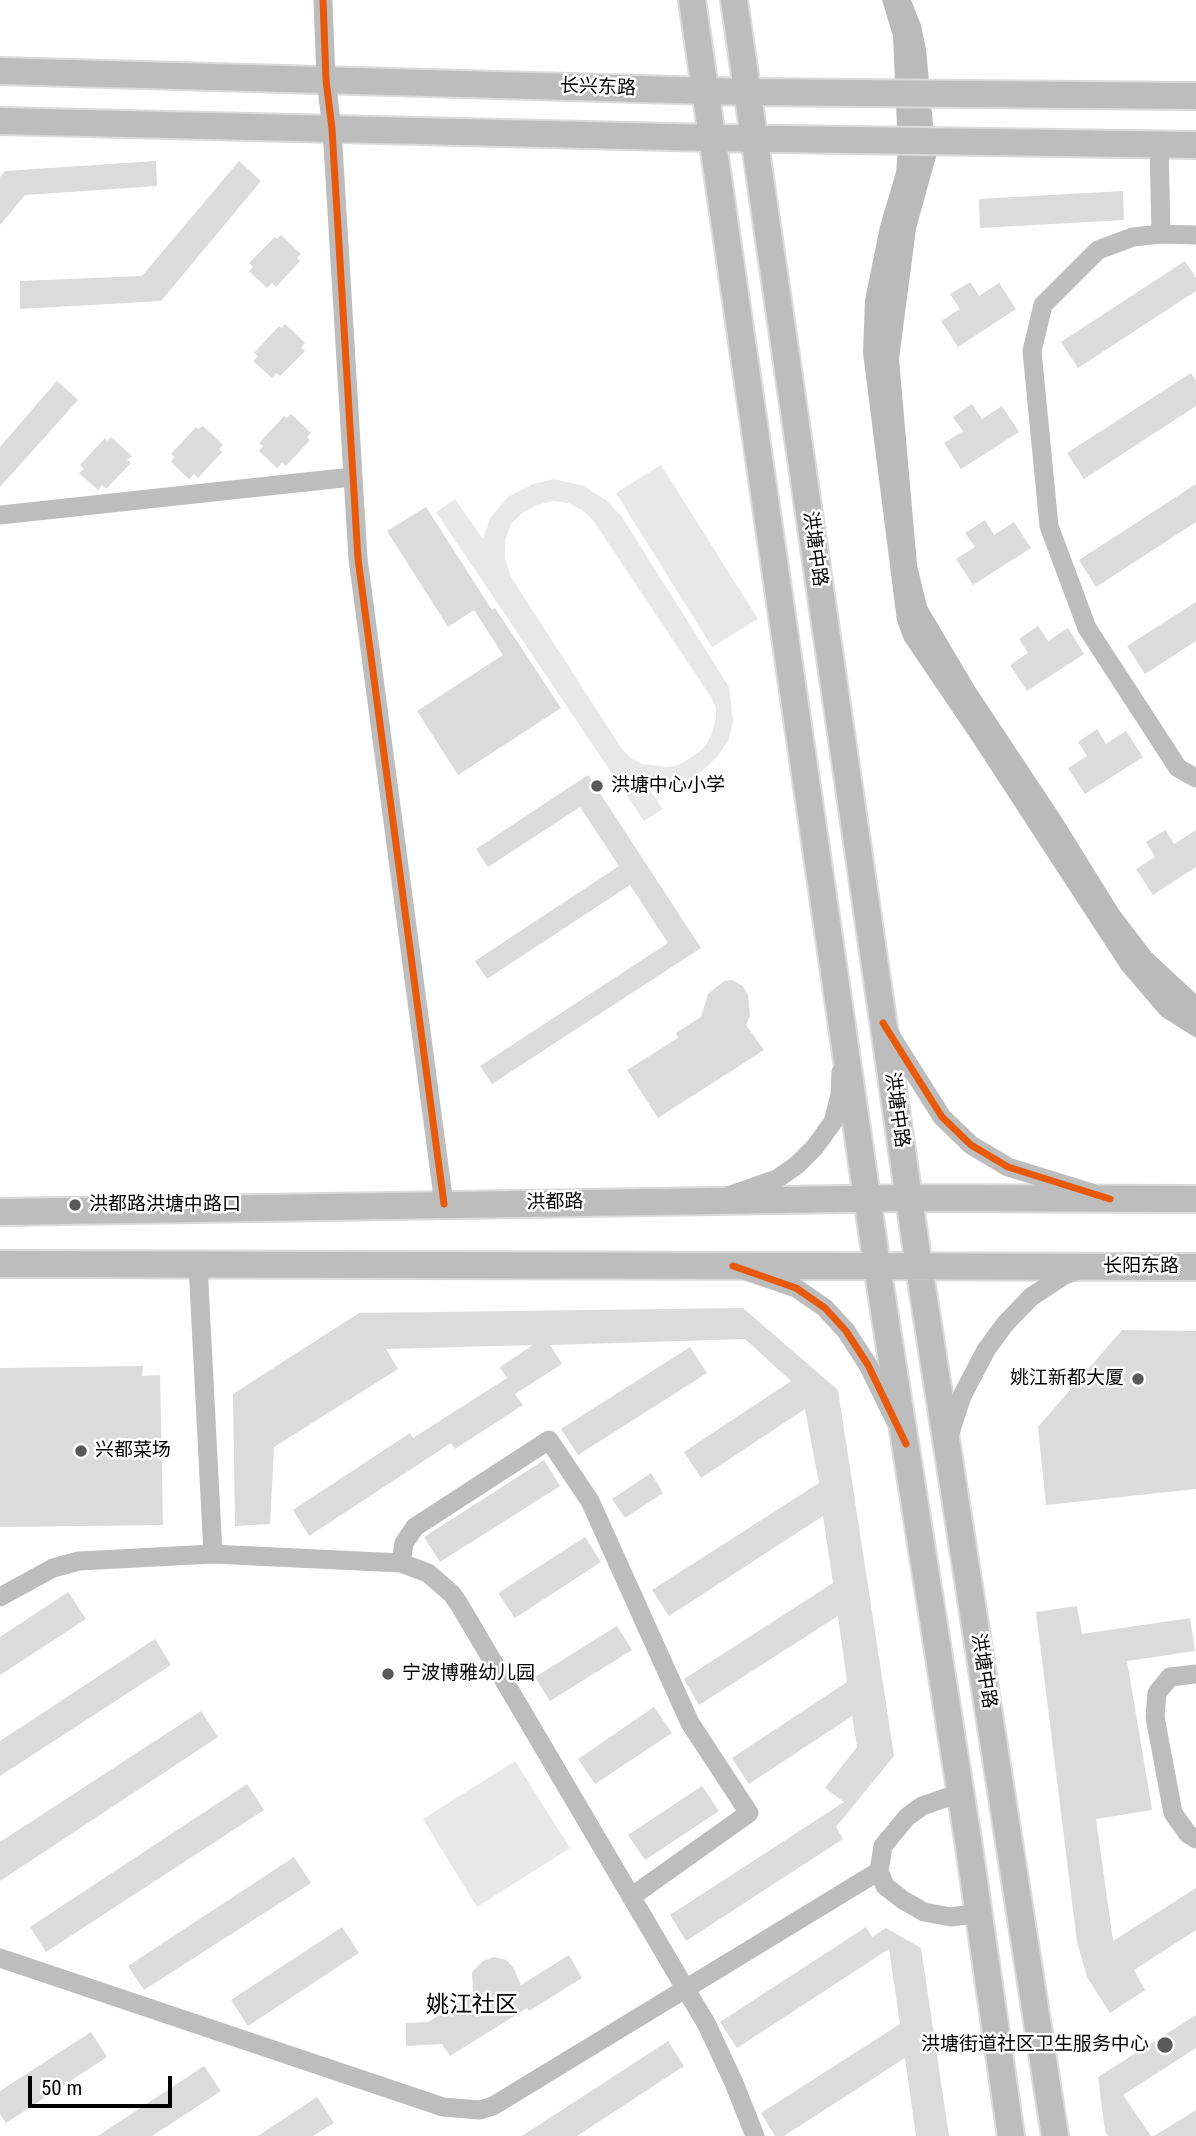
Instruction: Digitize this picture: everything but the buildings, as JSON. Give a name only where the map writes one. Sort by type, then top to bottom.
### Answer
[{"type":"main road","points":[[692,0],[877,1266],[961,1793],[1011,2136]]},
{"type":"main road","name":"洪塘中路","points":[[734,0],[919,1267],[1055,2136]]},
{"type":"main road","name":"长兴东路","points":[[0,71],[747,92],[1196,96]]},
{"type":"main road","points":[[0,121],[754,139],[1196,145]]},
{"type":"main road","name":"洪都路","points":[[0,1212],[867,1198],[1110,1199]]},
{"type":"main road","points":[[1110,1199],[1196,1199]]},
{"type":"main road","points":[[0,1264],[1085,1267]]},
{"type":"main road","name":"长阳东路","points":[[1085,1267],[1196,1267]]},
{"type":"street","points":[[323,0],[358,559],[444,1204]]},
{"type":"street","points":[[1159,144],[1161,234]]},
{"type":"street","points":[[1196,235],[1161,234],[1133,237],[1098,250],[1043,305],[1032,351],[1049,526],[1082,615],[1087,628],[1178,768],[1196,778]]},
{"type":"street","points":[[0,514],[352,477]]},
{"type":"street","points":[[883,1023],[942,1117],[971,1145],[1008,1167],[1110,1199]]},
{"type":"street","points":[[711,1200],[777,1179],[797,1165],[815,1147],[833,1122],[839,1096],[843,1033]]},
{"type":"street","points":[[198,1265],[214,1554]]},
{"type":"street","points":[[733,1266],[796,1288],[825,1308],[846,1331],[869,1365],[906,1444]]},
{"type":"street","points":[[947,1444],[962,1396],[986,1350],[1005,1324],[1031,1297],[1063,1276],[1085,1267]]},
{"type":"street","points":[[401,1563],[404,1543],[415,1527],[549,1440],[590,1501],[690,1723],[749,1814],[631,1897]]},
{"type":"street","points":[[0,1597],[53,1568],[79,1561],[214,1554],[401,1563],[428,1573],[452,1594],[706,2023],[755,2136]]},
{"type":"street","points":[[1196,1674],[1170,1677],[1157,1693],[1155,1717],[1173,1812],[1188,1834],[1196,1839]]},
{"type":"street","points":[[961,1793],[940,1798],[907,1818],[883,1846],[879,1871],[885,1886],[925,1912],[951,1917],[979,1913]]},
{"type":"street","points":[[0,1958],[443,2108],[480,2110],[493,2106],[879,1871]]},
{"type":"shaded area","points":[[882,0],[911,0],[921,25],[926,49],[936,157],[916,229],[899,359],[917,565],[927,606],[975,687],[1119,910],[1151,952],[1196,994],[1196,1038],[1161,1016],[1121,969],[904,640],[897,621],[863,353],[865,300],[880,226],[896,172],[898,150],[893,36]]},
{"type":"shaded area","points":[[661,465],[758,619],[712,647],[616,493]]},
{"type":"shaded area","points":[[554,479],[584,486],[607,501],[622,517],[729,687],[733,721],[729,739],[718,756],[702,771],[679,785],[654,788],[647,786],[663,809],[644,821],[436,512],[455,499],[483,539],[490,518],[508,497],[533,484]],"holes":[[[553,501],[568,503],[593,520],[716,708],[712,733],[706,745],[679,765],[667,767],[642,764],[622,749],[511,577],[505,558],[505,541],[511,524],[522,513],[537,505]]]},
{"type":"shaded area","points":[[515,1761],[570,1848],[477,1907],[423,1819]]},
{"type":"cycle path","points":[[323,0],[358,559],[444,1204]]},
{"type":"cycle path","points":[[883,1023],[942,1117],[971,1145],[1008,1167],[1110,1199]]},
{"type":"cycle path","points":[[733,1266],[796,1288],[825,1308],[846,1331],[868,1365],[906,1444]]},
{"type":"place","name":"洪塘中心小学","points":[[597,786]]},
{"type":"place","name":"洪都路洪塘中路口","points":[[75,1205]]},
{"type":"place","name":"姚江新都大厦","points":[[1138,1379]]},
{"type":"place","name":"兴都菜场","points":[[81,1451]]},
{"type":"place","name":"宁波博雅幼儿园","points":[[388,1674]]},
{"type":"place","name":"洪塘街道社区卫生服务中心","points":[[1165,2045]]},
{"type":"district","name":"姚江社区","points":[[472,2006]]}]
